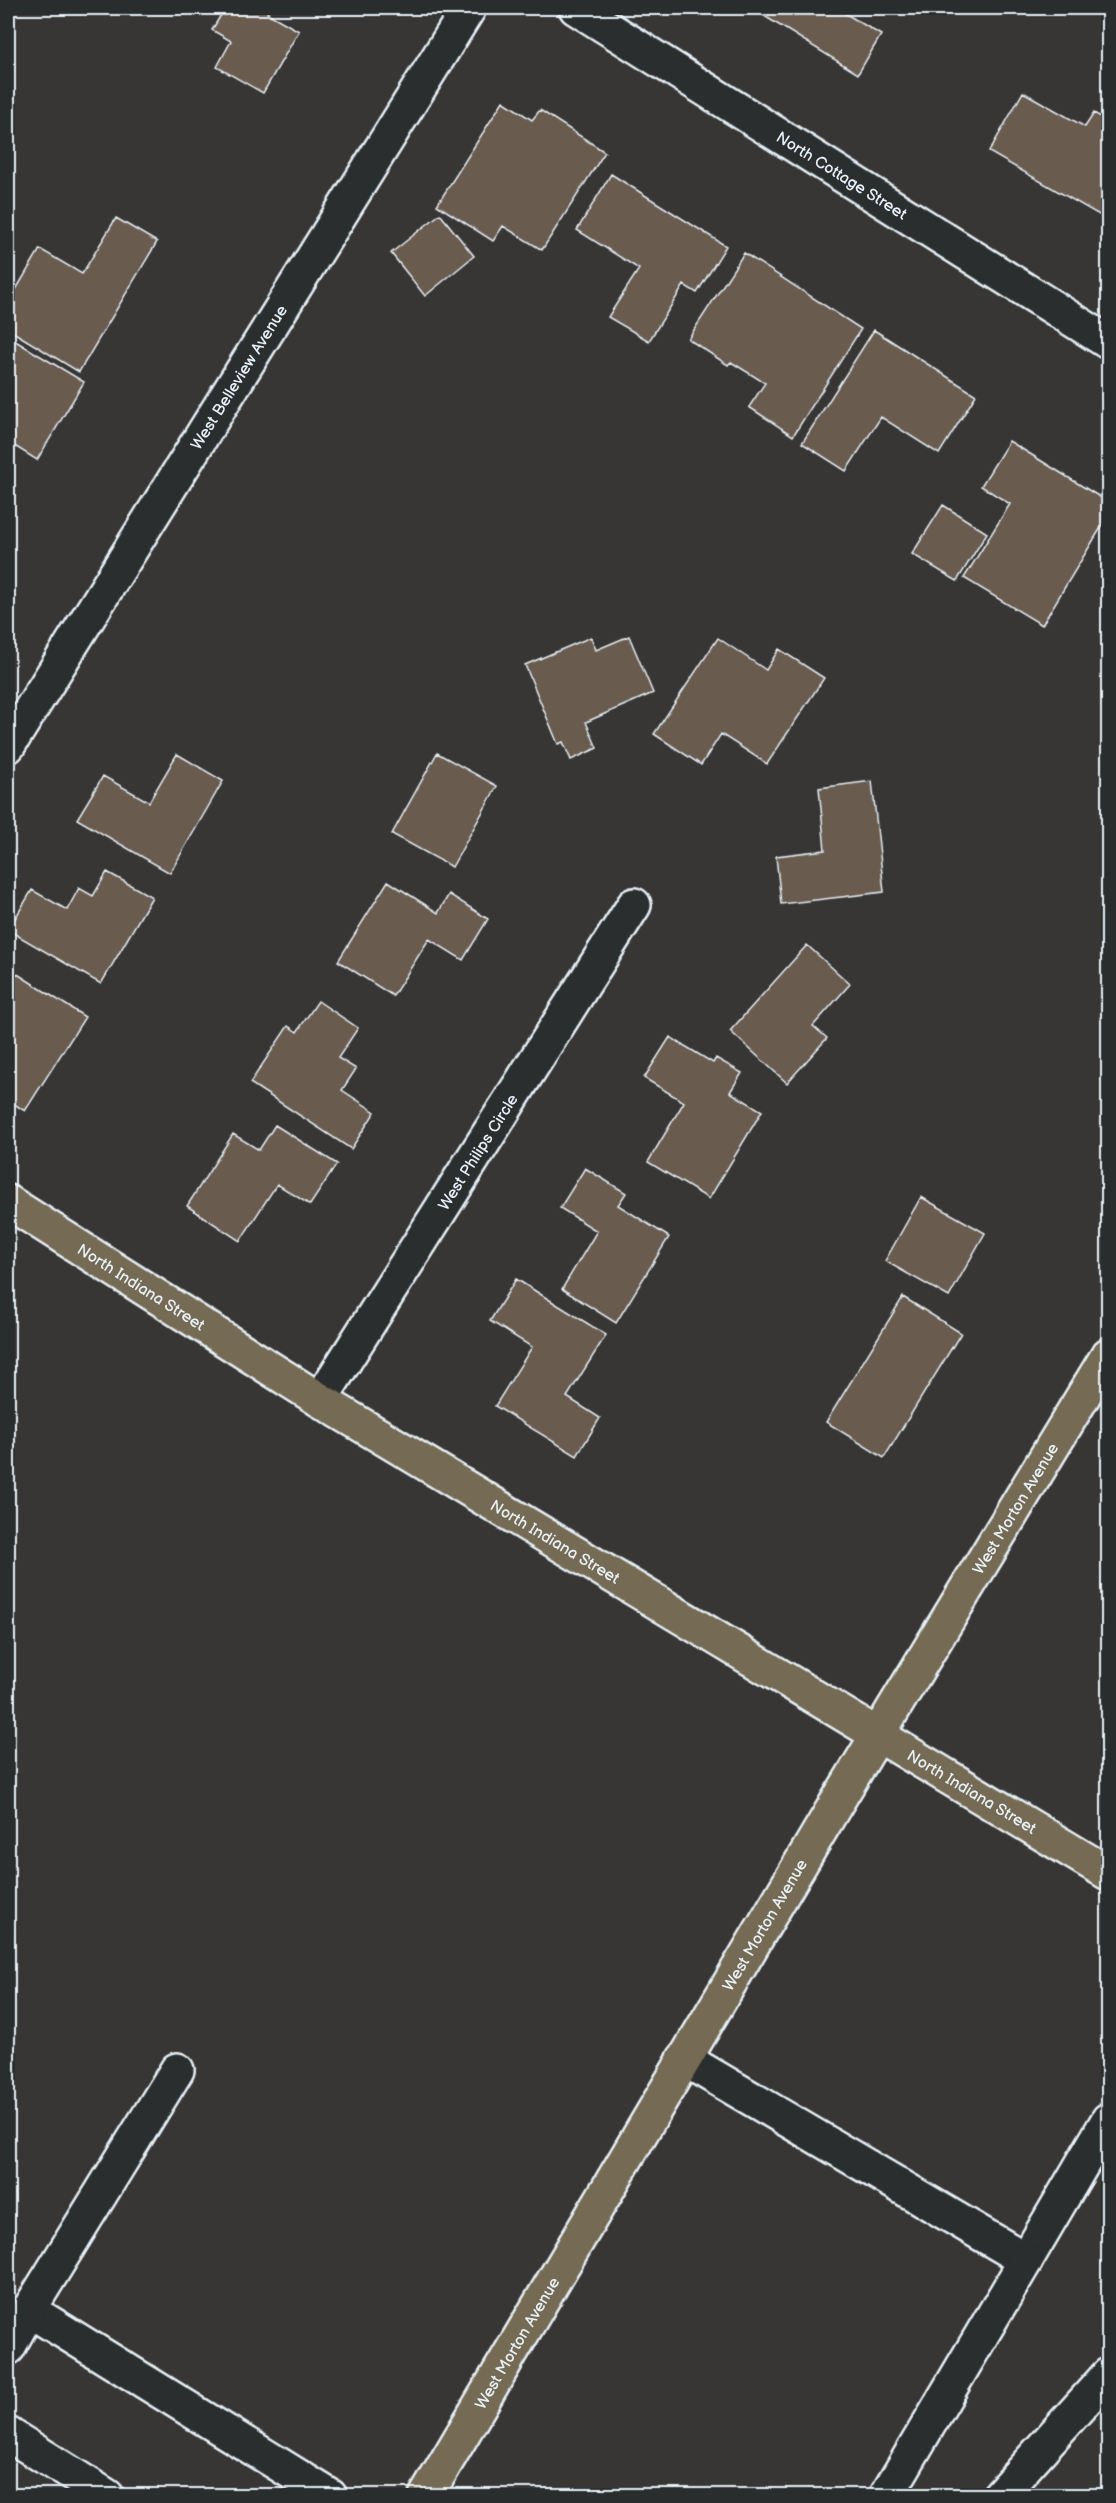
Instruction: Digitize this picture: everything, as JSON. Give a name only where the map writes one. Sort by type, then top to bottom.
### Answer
[{"type":"main road","name":"North Indiana Street","points":[[8,1202],[320,1400],[1108,1873]]},
{"type":"main road","name":"West Morton Avenue","points":[[426,2496],[878,1734],[1108,1355]]},
{"type":"street","name":"West Belleview Avenue","points":[[8,747],[469,8]]},
{"type":"street","name":"North Cottage Street","points":[[576,8],[1108,342]]},
{"type":"street","name":"West Philips Circle","points":[[320,1400],[634,904]]},
{"type":"street","points":[[684,2059],[1026,2260]]},
{"type":"street","points":[[8,2348],[177,2070]]},
{"type":"street","points":[[887,2494],[1108,2120]]},
{"type":"street","points":[[29,2310],[330,2496]]},
{"type":"street","points":[[999,2496],[1108,2375]]},
{"type":"street","points":[[8,2434],[107,2496]]},
{"type":"building","points":[[225,8],[271,8],[267,13],[299,31],[263,93],[217,67],[231,41],[212,30]]},
{"type":"building","points":[[765,8],[839,8],[881,35],[858,74],[761,14]]},
{"type":"building","points":[[1023,92],[1085,127],[1094,113],[1108,121],[1108,220],[989,152]]},
{"type":"building","points":[[503,101],[532,120],[540,110],[605,152],[542,250],[503,226],[493,241],[437,205]]},
{"type":"building","points":[[611,174],[726,246],[697,293],[684,285],[649,341],[608,317],[639,269],[577,230]]},
{"type":"building","points":[[440,214],[474,256],[425,296],[391,253]]},
{"type":"building","points":[[116,218],[157,242],[79,372],[8,329],[8,303],[40,249],[82,274]]},
{"type":"building","points":[[744,253],[861,329],[793,436],[749,407],[765,383],[731,362],[728,365],[688,339]]},
{"type":"building","points":[[874,330],[976,395],[939,454],[881,417],[846,471],[802,443]]},
{"type":"building","points":[[12,339],[84,382],[37,460],[8,442],[8,346]]},
{"type":"building","points":[[1009,441],[1108,502],[1108,516],[1042,625],[964,578],[1010,504],[981,486]]},
{"type":"building","points":[[943,505],[987,533],[957,581],[912,554]]},
{"type":"building","points":[[629,636],[653,693],[586,722],[597,748],[571,760],[563,742],[558,744],[525,665],[591,637],[596,650]]},
{"type":"building","points":[[718,638],[766,670],[779,649],[824,678],[767,764],[721,734],[701,765],[654,734]]},
{"type":"building","points":[[437,753],[497,786],[452,867],[392,834]]},
{"type":"building","points":[[177,754],[223,781],[170,873],[77,819],[103,776],[149,802]]},
{"type":"building","points":[[872,781],[884,892],[781,904],[776,856],[825,850],[819,788]]},
{"type":"building","points":[[107,872],[152,897],[101,984],[8,930],[32,890],[67,910],[79,888],[93,896]]},
{"type":"building","points":[[388,881],[438,913],[449,894],[488,919],[463,960],[429,939],[393,996],[338,961]]},
{"type":"building","points":[[807,945],[850,984],[813,1026],[827,1038],[787,1083],[730,1031]]},
{"type":"building","points":[[8,968],[85,1017],[25,1111],[8,1100]]},
{"type":"building","points":[[318,1001],[358,1028],[338,1058],[356,1069],[342,1090],[375,1112],[351,1149],[250,1083],[288,1026],[297,1032]]},
{"type":"building","points":[[670,1037],[713,1063],[716,1058],[742,1073],[730,1092],[762,1111],[709,1199],[648,1162],[684,1102],[644,1078]]},
{"type":"building","points":[[275,1125],[337,1164],[310,1205],[277,1184],[240,1241],[187,1206],[233,1134],[259,1150]]},
{"type":"building","points":[[585,1168],[626,1193],[618,1205],[669,1237],[616,1323],[562,1289],[597,1231],[560,1208]]},
{"type":"building","points":[[921,1197],[985,1233],[949,1297],[885,1261]]},
{"type":"building","points":[[516,1279],[606,1335],[567,1397],[600,1418],[577,1456],[495,1406],[532,1347],[490,1321]]},
{"type":"building","points":[[903,1297],[961,1333],[884,1458],[826,1422]]}]
